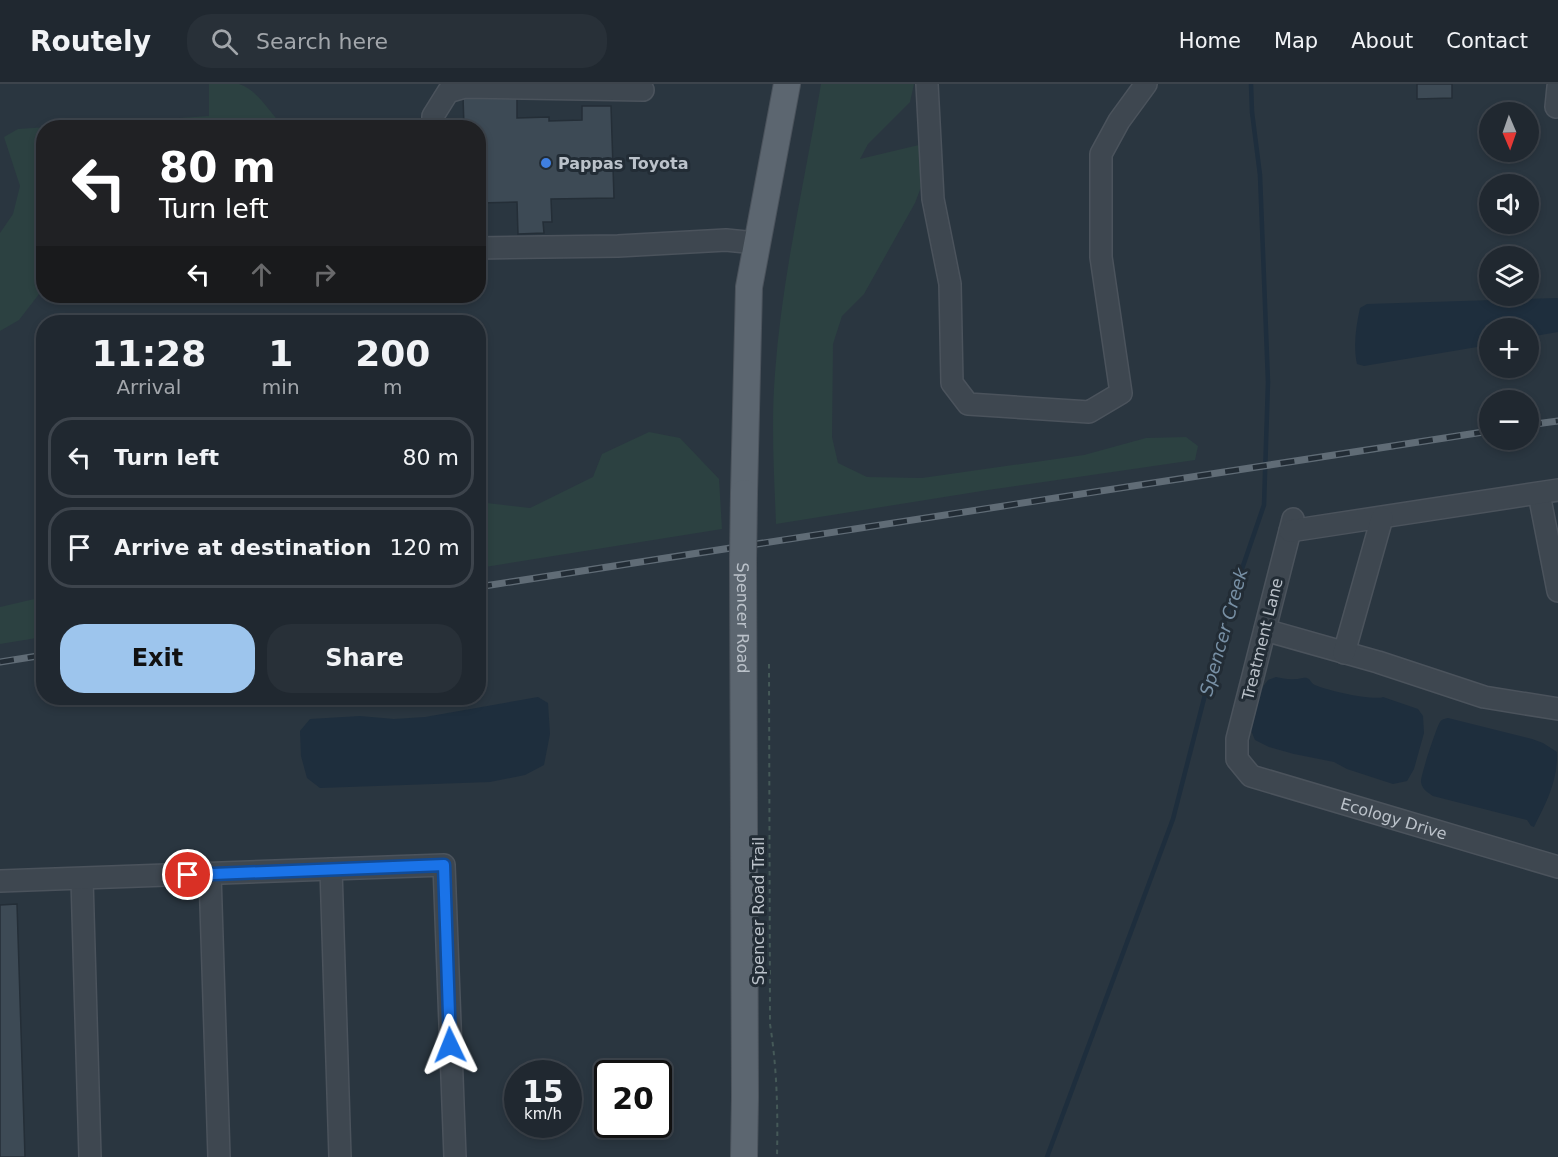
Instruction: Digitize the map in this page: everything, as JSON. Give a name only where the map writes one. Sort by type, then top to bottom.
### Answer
[{"type":"main road","name":"Spencer Road","points":[[744,1157],[743,560],[749,299],[756,243],[787,84]]},
{"type":"lane","points":[[927,84],[933,200],[950,284],[952,383],[968,404],[1089,412],[1121,393],[1101,256],[1101,154],[1119,121],[1146,84]]},
{"type":"lane","points":[[433,120],[433,116],[448,92],[465,87],[643,90]]},
{"type":"lane","points":[[486,248],[618,246],[726,240],[756,243]]},
{"type":"lane","points":[[1344,653],[1382,518],[1549,492],[1558,591]]},
{"type":"lane","name":"Treatment Lane","points":[[1237,759],[1237,739],[1292,525],[1382,518]]},
{"type":"lane","points":[[1265,630],[1484,697],[1558,709]]},
{"type":"lane","name":"Ecology Drive","points":[[1237,759],[1251,776],[1558,867]]},
{"type":"lane","points":[[0,881],[444,865],[455,1157]]},
{"type":"lane","points":[[331,869],[340,1157]]},
{"type":"lane","points":[[210,874],[219,1157]]},
{"type":"lane","points":[[82,879],[90,1157]]},
{"type":"path","name":"Spencer Road Trail","points":[[769,664],[770,1024],[776,1058],[777,1157]]},
{"type":"green space","points":[[209,84],[239,84],[252,91],[278,120],[150,120],[209,116]]},
{"type":"green space","points":[[821,84],[914,84],[910,102],[868,144],[860,159],[923,144],[926,174],[915,203],[864,294],[842,316],[833,344],[832,437],[838,463],[867,477],[922,478],[1084,455],[1146,438],[1186,437],[1198,446],[1195,460],[776,524],[773,411],[778,337],[788,264]]},
{"type":"green space","points":[[36,128],[36,298],[19,320],[0,331],[0,233],[13,214],[20,186],[4,137],[18,129]]},
{"type":"green space","points":[[649,432],[680,438],[719,479],[722,529],[486,567],[486,503],[530,508],[593,477],[602,454]]},
{"type":"green space","points":[[36,599],[36,638],[0,644],[0,607]]},
{"type":"water","points":[[1558,298],[1558,332],[1539,335],[1539,318],[1479,318],[1479,347],[1364,366],[1357,364],[1355,343],[1357,322],[1360,308],[1367,304],[1479,300],[1479,306],[1539,306],[1539,299]]},
{"type":"water","points":[[1276,677],[1306,678],[1314,685],[1328,690],[1360,696],[1383,697],[1418,709],[1423,716],[1424,733],[1414,769],[1407,781],[1393,784],[1347,769],[1334,762],[1294,754],[1269,747],[1255,740],[1250,728],[1259,692],[1268,680]]},
{"type":"water","points":[[538,697],[548,703],[550,734],[544,765],[525,775],[490,782],[320,788],[307,778],[301,756],[300,731],[310,719],[360,716],[394,719],[425,717]]},
{"type":"water","points":[[1448,718],[1532,739],[1557,752],[1556,773],[1547,800],[1534,827],[1527,820],[1433,796],[1427,792],[1421,778],[1440,722]]},
{"type":"building","points":[[1417,84],[1452,84],[1452,98],[1417,99]]},
{"type":"building","name":"Pappas Toyota","points":[[517,95],[517,118],[549,117],[549,121],[582,120],[582,106],[611,106],[614,198],[551,199],[552,222],[543,222],[544,233],[518,234],[517,202],[486,203],[486,120],[464,120],[463,97]]},
{"type":"building","points":[[17,904],[25,1157],[0,1157],[0,905]]},
{"type":"waterway","name":"Spencer Creek","points":[[1047,1157],[1173,819],[1224,621],[1264,505],[1268,382],[1260,175],[1251,84]]},
{"type":"railway","points":[[1539,424],[1558,421]]},
{"type":"railway","points":[[486,586],[1479,433]]},
{"type":"railway","points":[[0,662],[36,656]]},
{"type":"place","name":"Pappas Toyota","points":[[546,163]]},
{"type":"route","points":[[188,875],[444,865],[450,1045]]}]
